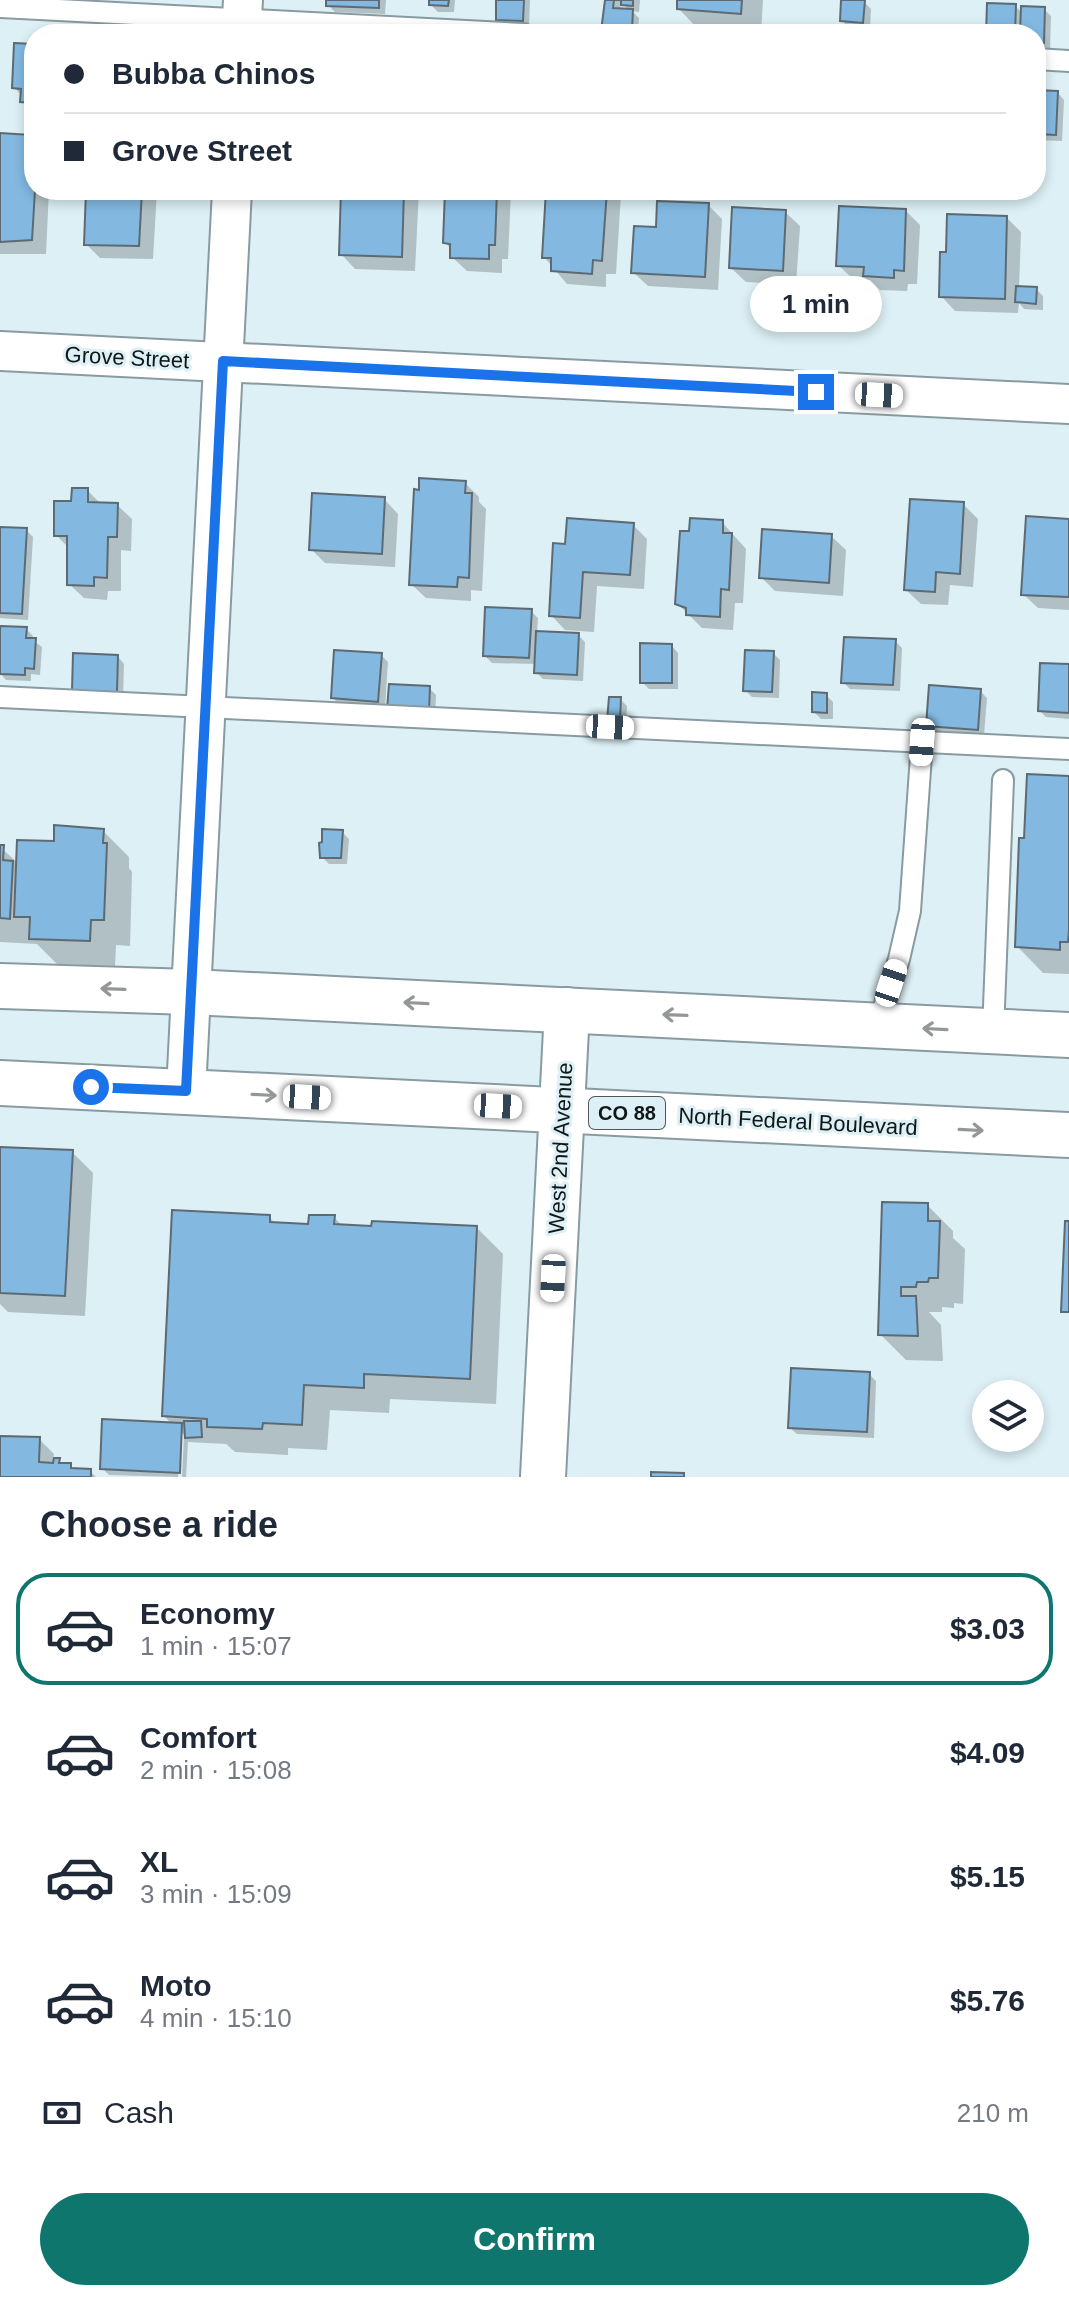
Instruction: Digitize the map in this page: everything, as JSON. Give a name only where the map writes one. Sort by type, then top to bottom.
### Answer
[{"type":"main road","points":[[0,986],[191,992],[1069,1035]]},
{"type":"main road","name":"West 2nd Avenue","points":[[543,1477],[567,1010]]},
{"type":"main road","name":"North Federal Boulevard","points":[[0,1083],[1069,1135]]},
{"type":"street","points":[[186,1091],[231,200]]},
{"type":"street","name":"Grove Street","points":[[0,351],[1069,404]]},
{"type":"lane","points":[[0,7],[347,24]]},
{"type":"lane","points":[[1046,60],[1069,61]]},
{"type":"lane","points":[[0,697],[1069,749]]},
{"type":"lane","points":[[878,1026],[910,911],[922,742]]},
{"type":"lane","points":[[993,1032],[1003,780]]},
{"type":"building","points":[[326,0],[379,0],[379,8],[326,6]]},
{"type":"building","points":[[429,0],[449,0],[448,6],[429,5]]},
{"type":"building","points":[[496,0],[524,0],[523,21],[496,20]]},
{"type":"building","points":[[605,0],[614,0],[613,8],[633,9],[632,24],[602,24]]},
{"type":"building","points":[[621,0],[633,0],[633,6],[621,5]]},
{"type":"building","points":[[677,0],[742,0],[741,14],[677,9]]},
{"type":"building","points":[[841,0],[865,0],[863,23],[840,21]]},
{"type":"building","points":[[987,3],[1016,4],[1015,24],[986,24]]},
{"type":"building","points":[[1021,6],[1045,7],[1045,24],[1020,24]]},
{"type":"building","points":[[14,43],[24,44],[24,102],[20,102],[21,89],[12,88]]},
{"type":"building","points":[[1046,90],[1058,91],[1056,135],[1046,134]]},
{"type":"building","points":[[0,133],[24,135],[24,200],[34,200],[32,240],[0,242]]},
{"type":"building","points":[[86,200],[141,200],[139,246],[84,245]]},
{"type":"building","points":[[341,200],[404,200],[402,257],[339,255]]},
{"type":"building","points":[[445,200],[497,200],[495,245],[489,245],[489,259],[450,258],[450,244],[443,243]]},
{"type":"building","points":[[545,200],[606,200],[602,261],[593,260],[592,274],[551,271],[551,258],[542,258]]},
{"type":"building","points":[[657,201],[709,203],[705,277],[631,273],[634,226],[656,227]]},
{"type":"building","points":[[839,206],[906,209],[904,271],[894,270],[894,278],[863,276],[864,267],[836,266]]},
{"type":"building","points":[[732,207],[786,210],[783,271],[729,268]]},
{"type":"building","points":[[947,214],[1007,216],[1005,299],[939,297],[940,252],[946,252]]},
{"type":"building","points":[[1016,286],[1037,287],[1036,304],[1015,302]]},
{"type":"building","points":[[419,478],[466,481],[465,493],[472,493],[469,578],[458,577],[457,587],[409,585],[414,489],[419,490]]},
{"type":"building","points":[[72,488],[88,488],[88,502],[118,503],[117,537],[108,537],[107,578],[94,577],[94,586],[67,585],[67,536],[54,536],[54,501],[71,501]]},
{"type":"building","points":[[312,493],[385,497],[382,554],[309,550]]},
{"type":"building","points":[[910,499],[964,502],[960,574],[936,572],[935,592],[904,590]]},
{"type":"building","points":[[1026,516],[1069,519],[1069,597],[1021,595]]},
{"type":"building","points":[[567,518],[634,523],[630,575],[583,572],[580,618],[549,616],[553,543],[565,544]]},
{"type":"building","points":[[690,518],[723,520],[723,533],[732,533],[729,590],[721,589],[720,617],[686,615],[686,608],[675,604],[680,531],[689,531]]},
{"type":"building","points":[[0,527],[27,528],[22,614],[0,613]]},
{"type":"building","points":[[762,529],[832,534],[829,583],[759,578]]},
{"type":"building","points":[[485,607],[532,609],[529,658],[483,656]]},
{"type":"building","points":[[0,626],[27,627],[26,638],[36,638],[34,669],[25,668],[25,675],[0,674]]},
{"type":"building","points":[[536,631],[579,633],[577,675],[534,673]]},
{"type":"building","points":[[844,637],[896,639],[893,685],[841,683]]},
{"type":"building","points":[[640,643],[672,644],[672,683],[640,683]]},
{"type":"building","points":[[334,650],[382,653],[378,702],[331,698]]},
{"type":"building","points":[[745,650],[774,651],[772,692],[743,691]]},
{"type":"building","points":[[73,653],[118,655],[117,692],[72,691]]},
{"type":"building","points":[[1040,663],[1069,664],[1069,713],[1038,711]]},
{"type":"building","points":[[389,684],[430,686],[429,711],[387,709]]},
{"type":"building","points":[[929,685],[981,689],[978,730],[926,726]]},
{"type":"building","points":[[812,692],[827,693],[827,713],[812,712]]},
{"type":"building","points":[[609,697],[621,697],[620,721],[607,721]]},
{"type":"building","points":[[1027,774],[1069,776],[1069,930],[1068,942],[1060,942],[1060,950],[1015,947],[1019,838],[1024,838]]},
{"type":"building","points":[[54,825],[104,829],[103,843],[107,843],[104,920],[91,920],[90,941],[29,939],[30,917],[14,917],[17,840],[54,841]]},
{"type":"building","points":[[322,829],[343,830],[341,858],[320,858]]},
{"type":"building","points":[[0,845],[4,845],[3,860],[13,861],[10,919],[0,918]]},
{"type":"building","points":[[0,1147],[73,1150],[65,1296],[0,1293]]},
{"type":"building","points":[[882,1202],[928,1203],[928,1221],[940,1221],[938,1278],[917,1282],[916,1287],[901,1287],[901,1296],[916,1296],[918,1336],[878,1335]]},
{"type":"building","points":[[172,1210],[270,1215],[270,1222],[308,1224],[309,1215],[335,1215],[334,1224],[371,1226],[372,1221],[477,1226],[470,1379],[364,1374],[364,1388],[304,1385],[302,1425],[263,1423],[262,1429],[207,1427],[207,1419],[162,1416]]},
{"type":"building","points":[[1065,1221],[1069,1221],[1069,1312],[1061,1312]]},
{"type":"building","points":[[791,1368],[870,1372],[867,1432],[788,1428]]},
{"type":"building","points":[[102,1419],[182,1423],[180,1473],[100,1469]]},
{"type":"building","points":[[184,1421],[201,1421],[202,1437],[185,1438]]},
{"type":"building","points":[[0,1436],[40,1437],[39,1462],[53,1463],[54,1458],[60,1458],[59,1463],[71,1463],[71,1468],[91,1469],[91,1477],[0,1477]]},
{"type":"building","points":[[651,1472],[684,1473],[684,1477],[651,1477]]},
{"type":"route","points":[[91,1087],[186,1091],[223,361],[816,392]]}]
